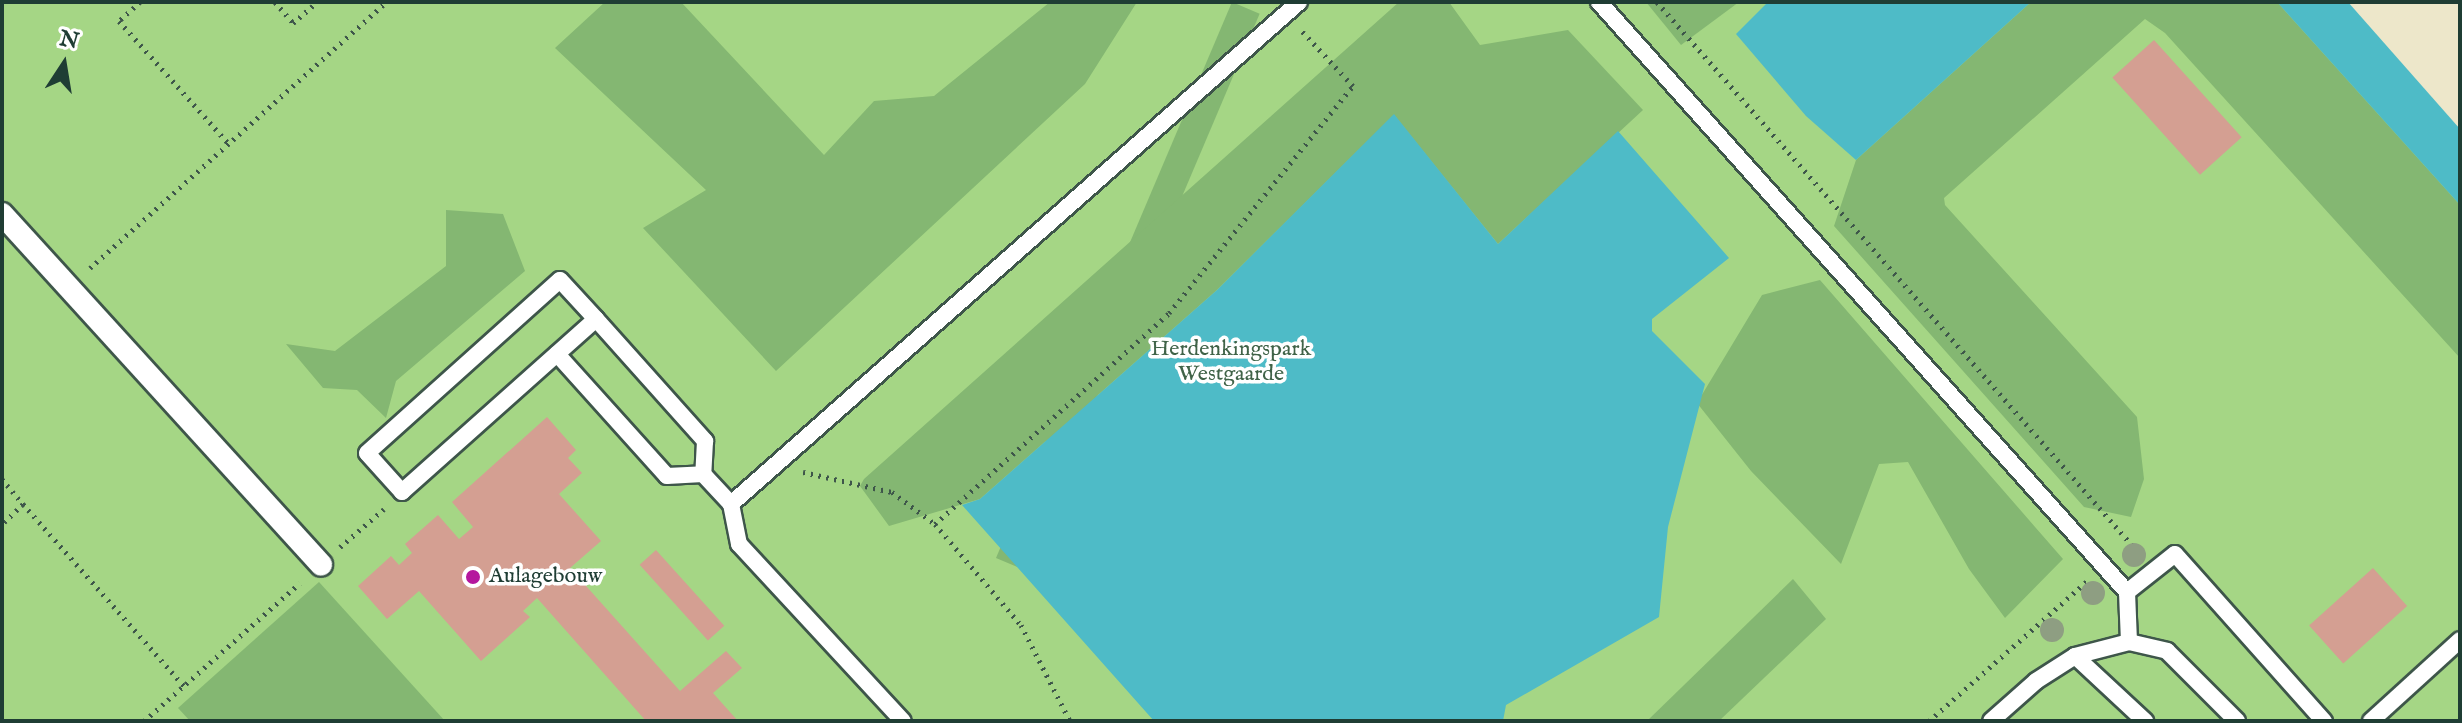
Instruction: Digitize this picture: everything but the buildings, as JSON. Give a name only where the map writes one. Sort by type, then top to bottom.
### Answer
[{"type":"street","points":[[2,214],[71,285],[321,564]]},
{"type":"lane","points":[[731,504],[1299,2]]},
{"type":"lane","points":[[1599,2],[2127,592],[2129,642]]},
{"type":"lane","points":[[596,319],[402,492],[367,453],[560,280],[596,319],[705,441],[703,474],[731,504],[739,544],[903,721]]},
{"type":"lane","points":[[557,354],[667,476],[703,474]]},
{"type":"lane","points":[[2127,592],[2175,554],[2324,721]]},
{"type":"lane","points":[[2376,717],[2460,640]]},
{"type":"lane","points":[[1991,721],[2036,681],[2075,656],[2129,642],[2167,651],[2237,721]]},
{"type":"lane","points":[[2075,656],[2145,721]]},
{"type":"path","points":[[140,2],[119,21],[229,144]]},
{"type":"path","points":[[275,2],[293,23],[317,2]]},
{"type":"path","points":[[71,285],[386,2]]},
{"type":"path","points":[[1657,2],[2155,570]]},
{"type":"path","points":[[935,524],[1169,313],[1353,86],[1286,14]]},
{"type":"path","points":[[775,465],[892,492],[935,524],[1021,625],[1070,721]]},
{"type":"path","points":[[2,479],[184,686]]},
{"type":"path","points":[[147,720],[402,492]]},
{"type":"path","points":[[2,524],[23,504]]},
{"type":"path","points":[[1929,721],[2102,567]]},
{"type":"green space","name":"Herdenkingspark Westgaarde","points":[[2,2],[2298,2],[2460,169],[2460,721],[2,721]]},
{"type":"green space","points":[[605,2],[681,2],[824,155],[874,101],[934,96],[1050,2],[1137,2],[1085,84],[776,371],[643,228],[706,190],[555,48]]},
{"type":"green space","points":[[1232,2],[1260,14],[1024,570],[996,558]]},
{"type":"green space","points":[[1399,2],[1449,2],[1480,45],[1568,30],[1643,110],[1498,244],[1394,115],[1217,290],[980,499],[889,526],[860,486],[864,479]]},
{"type":"green space","points":[[1646,2],[1739,2],[1681,45]]},
{"type":"green space","points":[[2031,2],[2277,2],[2460,205],[2460,358],[2165,33],[2145,19],[1944,198],[1945,205],[2137,417],[2144,479],[2131,517],[2084,507],[1834,226],[1856,160]]},
{"type":"green space","points":[[446,210],[503,214],[525,271],[396,381],[386,418],[357,390],[323,388],[286,344],[335,351],[446,266]]},
{"type":"green space","points":[[1820,280],[2063,559],[2005,618],[1969,569],[1908,462],[1879,464],[1841,564],[1751,471],[1697,403],[1762,295]]},
{"type":"green space","points":[[1793,579],[1826,619],[1719,721],[1647,721]]},
{"type":"green space","points":[[319,582],[445,721],[190,721],[178,708]]},
{"type":"water","points":[[1768,2],[2031,2],[1856,160],[1806,116],[1736,34]]},
{"type":"water","points":[[2277,2],[2348,2],[2460,129],[2460,205]]},
{"type":"water","points":[[1394,114],[1498,244],[1618,131],[1729,258],[1652,319],[1652,331],[1705,384],[1668,527],[1659,617],[1506,705],[1503,721],[1154,721],[962,505],[980,499],[1217,290]]},
{"type":"place","name":"Aulagebouw","points":[[473,577]]}]
